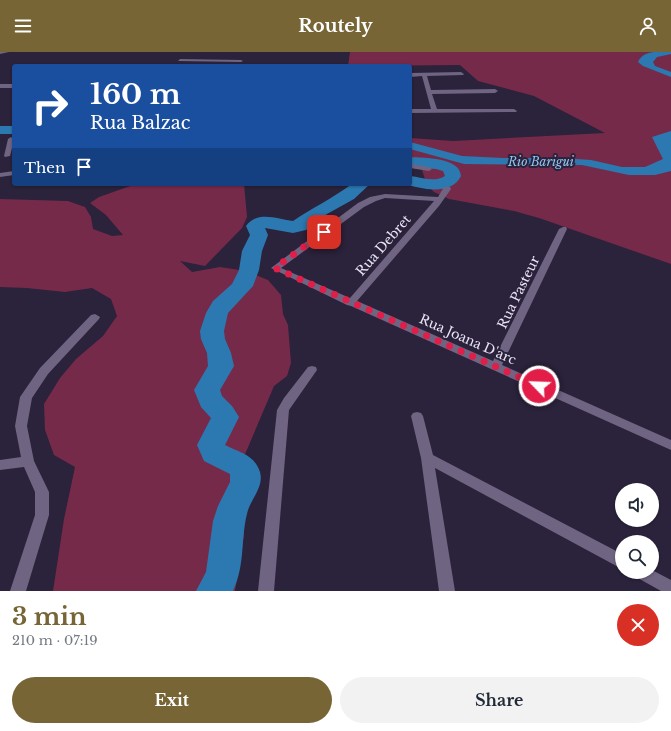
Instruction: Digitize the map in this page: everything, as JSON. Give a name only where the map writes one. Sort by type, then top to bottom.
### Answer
[{"type":"street","points":[[0,53],[7,52]]},
{"type":"street","points":[[179,64],[181,52]]},
{"type":"street","points":[[180,60],[242,61]]},
{"type":"street","points":[[424,74],[435,112]]},
{"type":"street","points":[[412,75],[461,74]]},
{"type":"street","points":[[0,86],[12,86]]},
{"type":"street","points":[[429,92],[495,91]]},
{"type":"street","points":[[412,111],[514,111]]},
{"type":"street","points":[[7,156],[10,139]]},
{"type":"street","points":[[412,166],[428,169]]},
{"type":"street","points":[[0,175],[12,173]]},
{"type":"street","name":"Rua Debret","points":[[350,303],[438,202],[446,189]]},
{"type":"street","name":"Rua Joana D'arc","points":[[438,202],[385,196],[374,199],[361,206],[275,268],[350,303],[671,445]]},
{"type":"street","name":"Rua Pasteur","points":[[496,367],[563,229]]},
{"type":"street","points":[[18,591],[42,515],[42,492],[28,461],[21,426],[26,397],[44,371],[95,317]]},
{"type":"street","points":[[266,591],[283,410],[312,370]]},
{"type":"street","points":[[417,416],[427,458],[447,591]]},
{"type":"street","points":[[427,458],[615,558]]},
{"type":"street","points":[[0,465],[28,461]]},
{"type":"street","points":[[654,579],[671,588]]},
{"type":"shaded area","points":[[350,52],[671,52],[671,264],[539,218],[514,211],[449,199],[434,192],[427,185],[422,170],[412,158],[412,138],[453,141],[605,133],[534,96],[478,81],[460,65],[348,64]]},
{"type":"shaded area","points":[[130,186],[244,186],[247,217],[242,228],[205,266],[180,261],[192,272],[220,267],[246,271],[268,280],[281,295],[283,314],[288,325],[291,363],[287,376],[274,386],[243,459],[244,535],[235,591],[53,591],[64,519],[75,467],[54,455],[45,430],[44,404],[60,378],[76,359],[103,336],[117,316],[111,299],[92,288],[65,292],[0,287],[0,199],[68,201],[85,207],[91,217],[93,229],[112,236],[123,235],[106,215],[90,203],[99,197]]},
{"type":"water","points":[[654,52],[671,52],[671,54],[657,57],[653,62],[655,66],[671,72],[671,77],[643,66],[638,62],[644,55]]},
{"type":"water","points":[[671,131],[671,171],[655,175],[629,175],[582,165],[464,164],[412,150],[412,143],[462,156],[561,158],[591,160],[622,167],[645,167],[663,159],[652,137]]},
{"type":"waterway","name":"Rio Barigui","points":[[0,130],[12,130]]},
{"type":"waterway","points":[[412,162],[440,165],[449,168],[453,173],[452,179],[441,184],[412,181]]},
{"type":"waterway","points":[[214,591],[222,578],[232,511],[246,477],[245,472],[240,465],[214,453],[211,445],[225,417],[212,403],[208,396],[207,390],[221,366],[219,353],[213,339],[212,331],[217,313],[221,306],[242,286],[249,270],[252,251],[259,235],[255,226],[263,222],[293,227],[299,226],[321,210],[348,195],[359,186]]},
{"type":"route","points":[[324,232],[275,268],[350,303],[539,386]]}]
